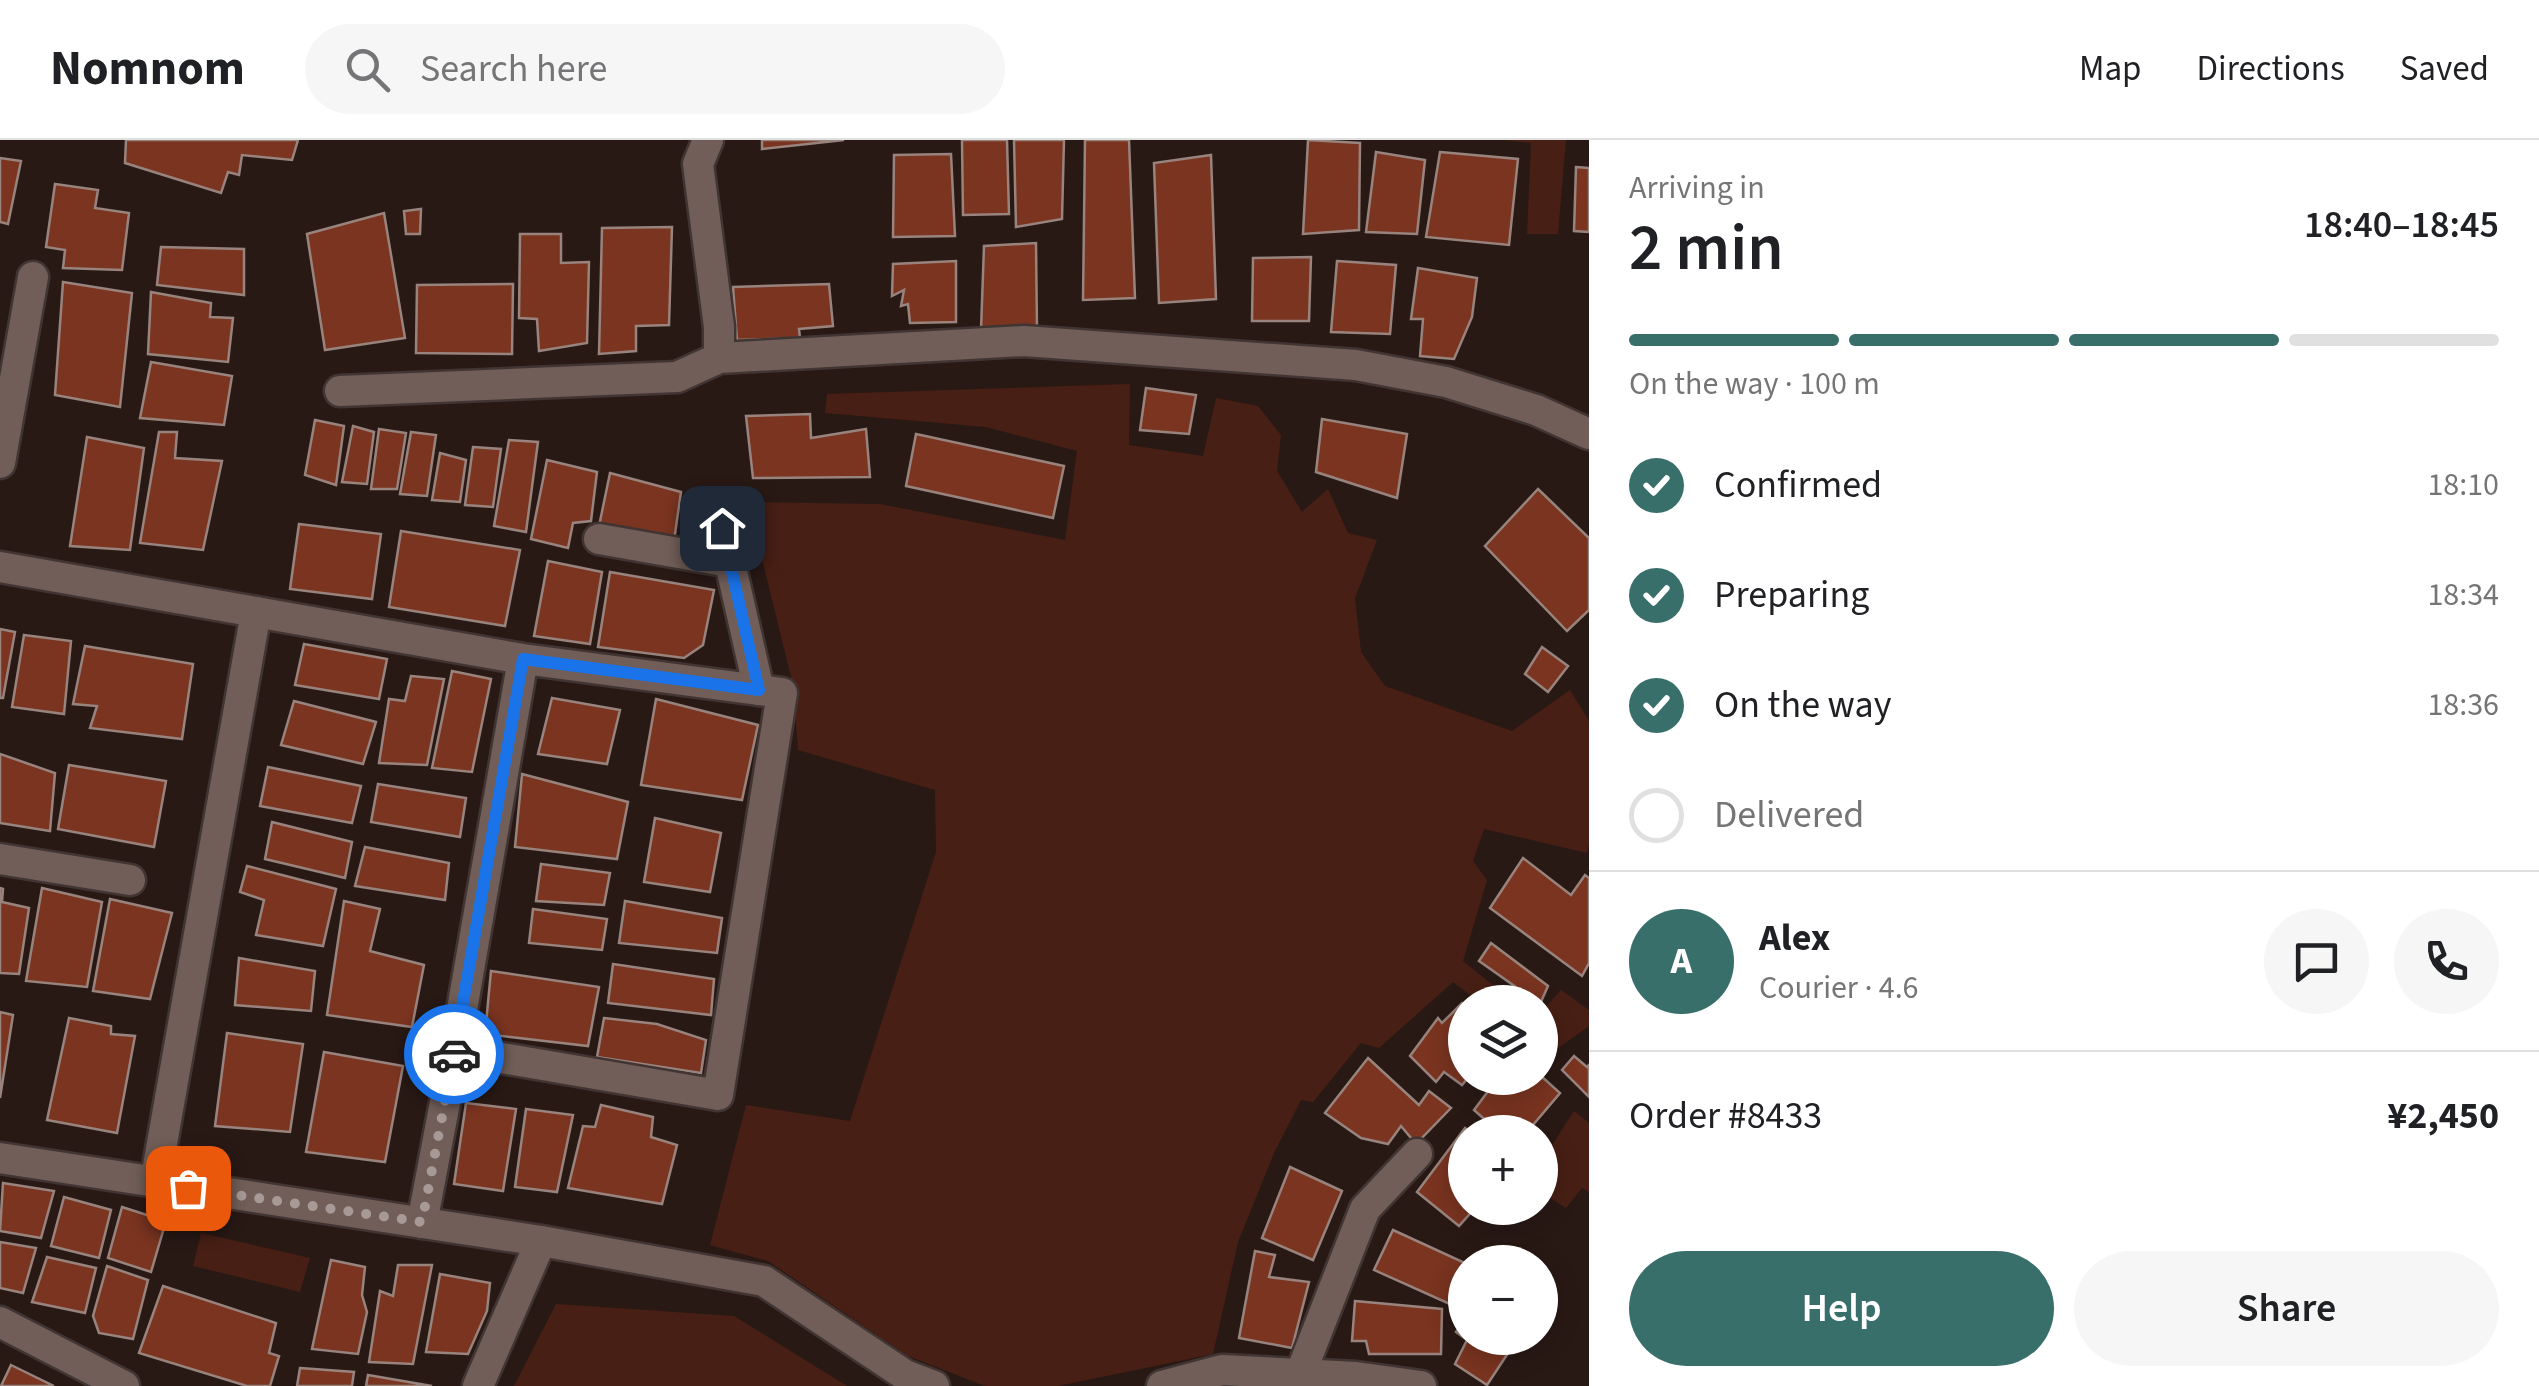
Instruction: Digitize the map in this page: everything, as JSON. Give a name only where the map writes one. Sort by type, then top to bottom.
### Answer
[{"type":"street","points":[[708,140],[698,164],[719,327],[719,358]]},
{"type":"street","points":[[0,463],[33,276]]},
{"type":"street","points":[[340,391],[677,377],[719,358],[1024,340],[1356,366],[1446,382],[1536,410],[1589,434]]},
{"type":"street","points":[[722,528],[759,690]]},
{"type":"street","points":[[600,538],[730,562]]},
{"type":"street","points":[[0,567],[523,659],[782,693],[718,1095],[455,1050]]},
{"type":"street","points":[[155,1183],[256,612]]},
{"type":"street","points":[[422,1222],[523,659]]},
{"type":"street","points":[[0,859],[130,880]]},
{"type":"street","points":[[1300,1375],[1365,1208],[1417,1154]]},
{"type":"street","points":[[0,1158],[541,1241],[764,1281],[905,1375],[934,1386]]},
{"type":"street","points":[[478,1386],[541,1241]]},
{"type":"street","points":[[0,1322],[124,1386]]},
{"type":"street","points":[[1162,1386],[1222,1370],[1356,1377],[1421,1386]]},
{"type":"shaded area","points":[[1502,140],[1566,140],[1558,234],[1527,234],[1531,143]]},
{"type":"shaded area","points":[[1130,384],[1129,445],[1203,456],[1216,398],[1258,406],[1281,435],[1277,471],[1302,512],[1328,489],[1348,533],[1377,540],[1355,598],[1361,652],[1385,686],[1512,731],[1570,690],[1589,721],[1587,853],[1484,829],[1473,861],[1487,880],[1463,961],[1493,985],[1453,982],[1379,1048],[1361,1043],[1313,1102],[1301,1100],[1274,1153],[1238,1242],[1213,1354],[1058,1386],[985,1386],[908,1356],[768,1261],[710,1245],[746,1105],[850,1121],[936,852],[935,790],[798,750],[793,685],[748,502],[880,504],[1065,540],[1077,451],[986,427],[825,413],[827,394]]},
{"type":"shaded area","points":[[1561,990],[1589,1010],[1589,1026],[1558,1048]]},
{"type":"shaded area","points":[[1574,1111],[1589,1123],[1589,1192],[1582,1188],[1566,1208],[1558,1203],[1558,1136]]},
{"type":"shaded area","points":[[201,1233],[310,1258],[300,1292],[193,1266]]},
{"type":"shaded area","points":[[556,1304],[734,1316],[847,1386],[514,1386]]},
{"type":"building","points":[[126,140],[298,140],[292,160],[242,155],[239,175],[228,172],[221,193],[125,163]]},
{"type":"building","points":[[762,140],[844,140],[762,149]]},
{"type":"building","points":[[962,140],[1007,140],[1009,214],[963,215]]},
{"type":"building","points":[[1014,140],[1064,140],[1062,219],[1016,227]]},
{"type":"building","points":[[1085,140],[1129,140],[1135,298],[1083,300]]},
{"type":"building","points":[[1308,140],[1360,143],[1359,230],[1303,234]]},
{"type":"building","points":[[1376,152],[1425,160],[1417,234],[1366,232]]},
{"type":"building","points":[[1440,152],[1518,159],[1509,245],[1426,237]]},
{"type":"building","points":[[951,154],[955,236],[893,237],[894,155]]},
{"type":"building","points":[[1211,155],[1216,299],[1159,303],[1154,163]]},
{"type":"building","points":[[0,158],[21,161],[8,224],[0,222]]},
{"type":"building","points":[[1576,167],[1589,168],[1589,232],[1574,231]]},
{"type":"building","points":[[55,184],[98,190],[95,208],[129,213],[122,270],[63,268],[65,250],[46,247]]},
{"type":"building","points":[[421,209],[420,234],[406,234],[404,211]]},
{"type":"building","points":[[384,213],[405,338],[325,350],[307,234]]},
{"type":"building","points":[[672,227],[669,325],[636,326],[636,351],[599,354],[602,228]]},
{"type":"building","points":[[520,234],[561,234],[561,263],[589,262],[587,343],[539,351],[537,319],[519,318]]},
{"type":"building","points":[[1036,243],[1037,329],[981,330],[984,246]]},
{"type":"building","points":[[161,247],[244,249],[244,295],[157,285]]},
{"type":"building","points":[[1311,257],[1309,321],[1252,321],[1253,258]]},
{"type":"building","points":[[956,261],[956,322],[910,323],[908,304],[901,306],[904,290],[892,296],[893,264]]},
{"type":"building","points":[[1337,261],[1396,265],[1390,334],[1331,332]]},
{"type":"building","points":[[1418,268],[1477,278],[1472,317],[1454,359],[1420,356],[1423,319],[1411,319]]},
{"type":"building","points":[[63,282],[132,293],[120,407],[55,395]]},
{"type":"building","points":[[513,284],[512,354],[416,353],[417,285]]},
{"type":"building","points":[[829,284],[833,326],[799,329],[800,338],[737,340],[733,287]]},
{"type":"building","points":[[151,292],[211,303],[210,317],[233,318],[228,362],[148,354]]},
{"type":"building","points":[[151,362],[232,376],[224,425],[140,418]]},
{"type":"building","points":[[1146,388],[1196,395],[1189,434],[1140,430]]},
{"type":"building","points":[[810,414],[811,438],[866,429],[870,477],[753,478],[746,416]]},
{"type":"building","points":[[1322,419],[1407,434],[1397,498],[1316,472]]},
{"type":"building","points":[[315,420],[344,426],[336,485],[305,475]]},
{"type":"building","points":[[353,426],[374,432],[367,484],[342,482]]},
{"type":"building","points":[[379,429],[406,433],[397,489],[371,489]]},
{"type":"building","points":[[159,432],[177,432],[175,458],[222,461],[203,550],[140,543]]},
{"type":"building","points":[[411,432],[436,435],[427,496],[400,494]]},
{"type":"building","points":[[916,434],[1064,466],[1053,518],[906,486]]},
{"type":"building","points":[[87,437],[144,448],[130,550],[70,546]]},
{"type":"building","points":[[509,440],[538,442],[526,532],[494,526]]},
{"type":"building","points":[[473,447],[501,449],[493,507],[465,505]]},
{"type":"building","points":[[440,453],[466,460],[460,502],[432,500]]},
{"type":"building","points":[[547,460],[597,472],[591,521],[573,523],[568,548],[531,539]]},
{"type":"building","points":[[610,473],[681,492],[674,541],[598,531]]},
{"type":"building","points":[[1538,489],[1589,538],[1589,610],[1567,631],[1485,546]]},
{"type":"building","points":[[299,524],[381,534],[372,599],[290,589]]},
{"type":"building","points":[[401,531],[520,550],[505,626],[389,607]]},
{"type":"building","points":[[548,561],[602,572],[590,644],[534,636]]},
{"type":"building","points":[[610,572],[714,590],[703,645],[684,658],[598,647]]},
{"type":"building","points":[[0,629],[15,632],[3,698],[0,698]]},
{"type":"building","points":[[24,635],[71,641],[64,714],[12,707]]},
{"type":"building","points":[[304,644],[387,659],[379,699],[295,685]]},
{"type":"building","points":[[85,646],[193,664],[182,739],[90,728],[97,706],[73,704]]},
{"type":"building","points":[[1542,647],[1568,666],[1548,692],[1525,674]]},
{"type":"building","points":[[452,671],[491,679],[472,772],[432,768]]},
{"type":"building","points":[[411,676],[444,679],[427,765],[379,763],[389,699],[405,701]]},
{"type":"building","points":[[552,698],[620,710],[607,764],[538,754]]},
{"type":"building","points":[[656,699],[758,725],[742,800],[641,785]]},
{"type":"building","points":[[294,701],[376,722],[363,764],[281,745]]},
{"type":"building","points":[[0,754],[55,773],[50,831],[0,823]]},
{"type":"building","points":[[69,765],[166,781],[154,847],[58,829]]},
{"type":"building","points":[[268,767],[361,786],[352,823],[260,806]]},
{"type":"building","points":[[522,774],[628,802],[617,859],[515,847]]},
{"type":"building","points":[[378,784],[466,798],[460,837],[371,822]]},
{"type":"building","points":[[655,818],[721,833],[710,892],[644,882]]},
{"type":"building","points":[[272,822],[352,842],[345,878],[265,859]]},
{"type":"building","points":[[365,847],[449,863],[445,900],[355,886]]},
{"type":"building","points":[[1523,858],[1571,895],[1585,875],[1589,878],[1589,963],[1582,976],[1490,908]]},
{"type":"building","points":[[541,864],[610,873],[604,905],[536,901]]},
{"type":"building","points":[[247,866],[336,889],[323,946],[256,935],[264,900],[240,892]]},
{"type":"building","points":[[0,888],[2,902],[29,908],[19,974],[0,973]]},
{"type":"building","points":[[42,888],[102,902],[87,987],[26,981]]},
{"type":"building","points":[[110,899],[172,913],[150,999],[93,991]]},
{"type":"building","points":[[344,901],[380,909],[370,951],[424,965],[412,1027],[327,1015]]},
{"type":"building","points":[[625,901],[722,918],[717,953],[619,943]]},
{"type":"building","points":[[533,909],[607,919],[602,950],[529,943]]},
{"type":"building","points":[[1491,943],[1547,985],[1513,985],[1479,961]]},
{"type":"building","points":[[239,958],[315,971],[311,1011],[235,1005]]},
{"type":"building","points":[[613,964],[714,979],[711,1015],[608,1003]]},
{"type":"building","points":[[491,971],[599,987],[588,1046],[485,1034]]},
{"type":"building","points":[[0,1012],[13,1015],[0,1098]]},
{"type":"building","points":[[1448,1017],[1448,1075],[1444,1072],[1436,1082],[1410,1056],[1438,1018],[1442,1023]]},
{"type":"building","points":[[69,1018],[111,1026],[111,1034],[135,1036],[117,1133],[47,1120]]},
{"type":"building","points":[[604,1018],[657,1024],[706,1040],[701,1073],[597,1057]]},
{"type":"building","points":[[227,1033],[303,1044],[290,1132],[215,1126]]},
{"type":"building","points":[[324,1052],[403,1066],[385,1162],[306,1152]]},
{"type":"building","points":[[1574,1056],[1589,1065],[1589,1097],[1562,1070]]},
{"type":"building","points":[[1368,1058],[1419,1105],[1429,1091],[1451,1108],[1416,1144],[1401,1126],[1388,1144],[1361,1138],[1325,1113]]},
{"type":"building","points":[[1560,1093],[1541,1115],[1480,1115],[1474,1110],[1485,1095]]},
{"type":"building","points":[[466,1103],[516,1109],[503,1191],[454,1184]]},
{"type":"building","points":[[601,1105],[653,1117],[651,1137],[677,1145],[662,1204],[568,1188],[583,1126],[595,1127]]},
{"type":"building","points":[[526,1109],[573,1115],[557,1192],[515,1187]]},
{"type":"building","points":[[1448,1151],[1448,1217],[1417,1192]]},
{"type":"building","points":[[1290,1167],[1342,1191],[1313,1260],[1262,1238]]},
{"type":"building","points":[[3,1183],[54,1191],[41,1238],[0,1231]]},
{"type":"building","points":[[64,1197],[111,1210],[99,1258],[51,1246]]},
{"type":"building","points":[[122,1207],[166,1221],[151,1272],[108,1258]]},
{"type":"building","points":[[1393,1230],[1448,1255],[1448,1303],[1374,1270]]},
{"type":"building","points":[[0,1242],[36,1248],[23,1293],[0,1288]]},
{"type":"building","points":[[1255,1251],[1275,1255],[1269,1277],[1309,1282],[1292,1348],[1239,1338]]},
{"type":"building","points":[[47,1257],[96,1268],[85,1313],[32,1302]]},
{"type":"building","points":[[331,1260],[365,1267],[362,1295],[367,1312],[358,1354],[312,1349]]},
{"type":"building","points":[[398,1265],[432,1265],[413,1364],[369,1362],[380,1291],[393,1296]]},
{"type":"building","points":[[107,1266],[148,1280],[133,1339],[99,1333],[93,1316]]},
{"type":"building","points":[[440,1274],[490,1283],[487,1311],[468,1354],[426,1352]]},
{"type":"building","points":[[163,1286],[276,1323],[269,1353],[279,1356],[270,1386],[247,1386],[139,1353]]},
{"type":"building","points":[[1355,1301],[1442,1309],[1441,1354],[1369,1354],[1366,1341],[1352,1341]]},
{"type":"building","points":[[1460,1355],[1507,1355],[1487,1385],[1455,1364]]},
{"type":"building","points":[[11,1365],[54,1386],[1,1386]]},
{"type":"building","points":[[300,1368],[354,1372],[352,1386],[297,1386]]},
{"type":"building","points":[[368,1375],[432,1386],[366,1386]]},
{"type":"way so far","points":[[188,1188],[422,1222],[454,1054]]},
{"type":"route","points":[[454,1054],[523,659],[759,690],[722,528]]}]
